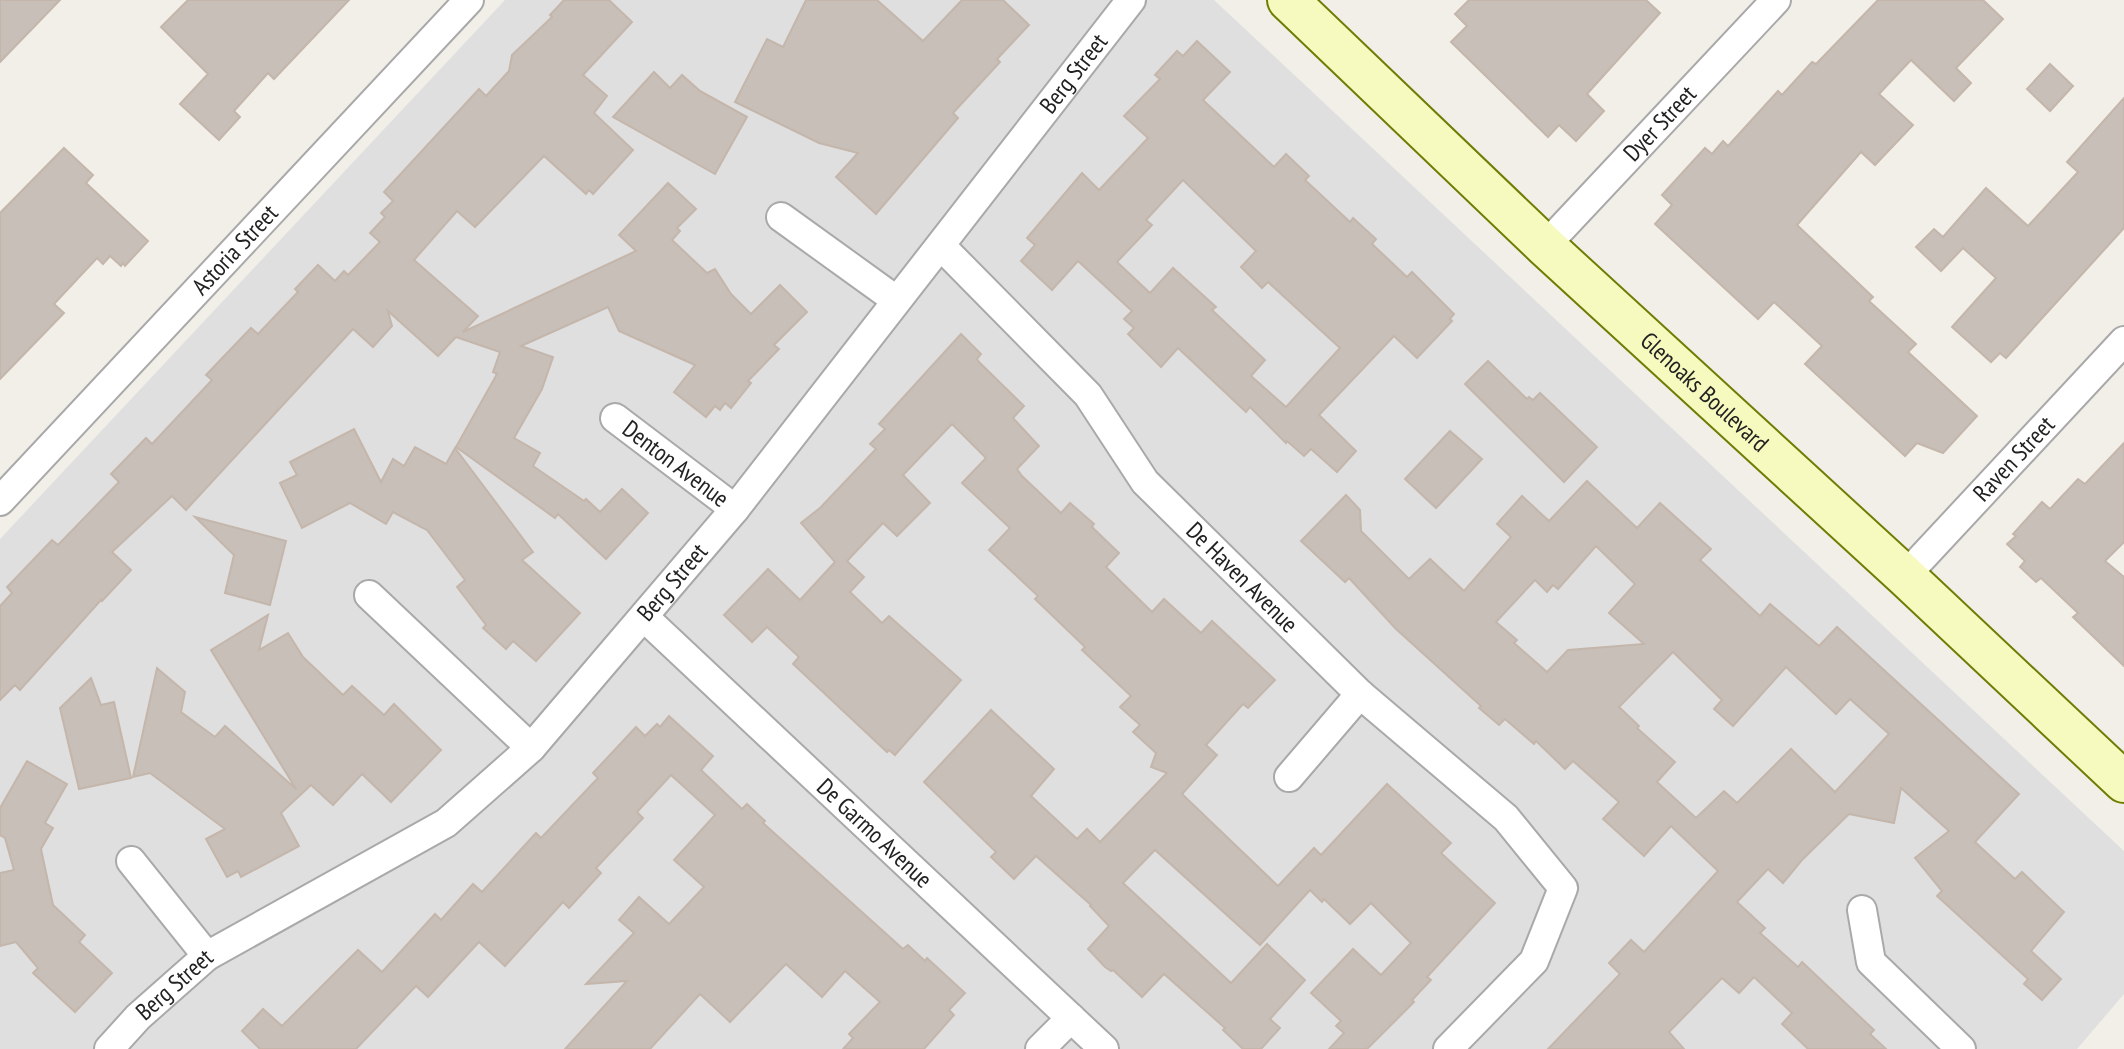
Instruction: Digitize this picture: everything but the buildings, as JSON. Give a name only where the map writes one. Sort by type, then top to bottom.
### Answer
[{"type":"main road","name":"Glenoaks Boulevard","points":[[1288,0],[1545,246],[2124,782]]},
{"type":"street","name":"Astoria Street","points":[[0,501],[469,0]]},
{"type":"street","name":"Berg Street","points":[[109,1049],[138,1017],[207,956],[446,823],[531,748],[735,509],[896,300],[942,247],[1131,0]]},
{"type":"street","name":"Dyer Street","points":[[1545,246],[1776,0]]},
{"type":"street","points":[[781,217],[896,300]]},
{"type":"street","name":"De Haven Avenue","points":[[942,247],[1088,395],[1145,482],[1360,694],[1506,818],[1563,888],[1534,961],[1448,1049]]},
{"type":"street","name":"Raven Street","points":[[1905,576],[2124,341]]},
{"type":"street","name":"Denton Avenue","points":[[615,418],[735,509]]},
{"type":"street","points":[[369,595],[531,748]]},
{"type":"street","name":"De Garmo Avenue","points":[[644,617],[1104,1049]]},
{"type":"street","points":[[1289,777],[1360,694]]},
{"type":"street","points":[[131,861],[207,956]]},
{"type":"street","points":[[1862,910],[1871,962],[1961,1049]]},
{"type":"street","points":[[1040,1049],[1071,1018]]},
{"type":"shaded area","points":[[505,0],[1214,0],[2124,851],[2124,994],[2077,1049],[0,1049],[0,539]]}]
